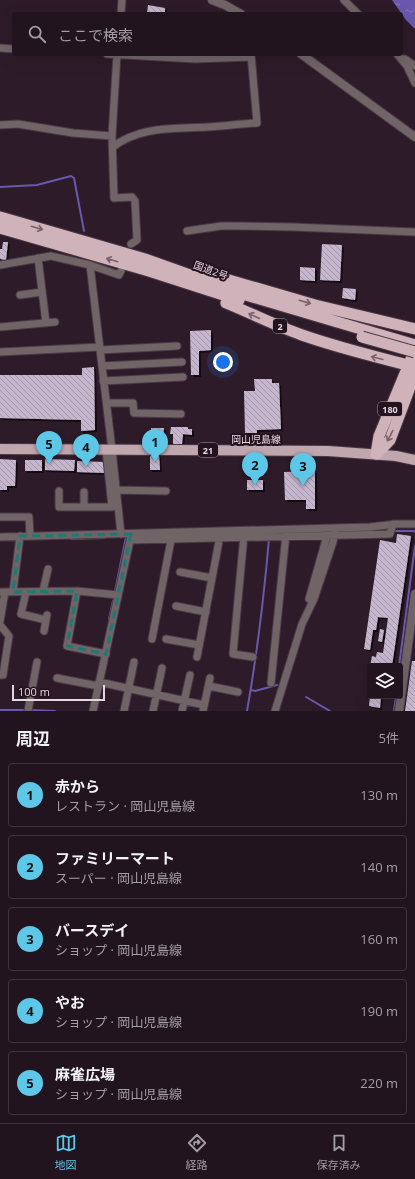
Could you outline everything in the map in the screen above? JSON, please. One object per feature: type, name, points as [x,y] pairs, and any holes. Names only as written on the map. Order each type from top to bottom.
[{"type":"highway","name":"国道2号","points":[[0,217],[145,259],[415,352]]},
{"type":"highway","name":"国道2号","points":[[0,228],[149,271],[245,302],[363,334],[415,345]]},
{"type":"highway","name":"2","points":[[145,259],[349,314],[415,329]]},
{"type":"highway","name":"2","points":[[149,271],[301,335],[413,369]]},
{"type":"highway","points":[[349,314],[359,314],[409,323],[415,321]]},
{"type":"highway","name":"180","points":[[376,454],[380,436],[413,369],[415,352]]},
{"type":"main road","name":"岡山児島線","points":[[0,449],[328,451],[396,456],[415,460]]},
{"type":"street","points":[[121,12],[122,0]]},
{"type":"street","points":[[212,0],[237,12]]},
{"type":"street","points":[[344,0],[356,12]]},
{"type":"street","points":[[0,48],[12,49]]},
{"type":"street","points":[[117,56],[112,136],[114,198],[132,197],[135,201],[137,240],[131,244]]},
{"type":"street","points":[[112,147],[122,140],[147,132],[168,129],[257,123],[251,56],[195,59],[148,56]]},
{"type":"street","points":[[304,56],[415,137]]},
{"type":"street","points":[[400,56],[407,66],[415,83]]},
{"type":"street","points":[[401,56],[415,66]]},
{"type":"street","points":[[0,125],[18,124],[73,133],[112,136]]},
{"type":"street","points":[[187,231],[221,226],[235,226],[415,232]]},
{"type":"street","points":[[0,265],[51,256],[90,265],[119,275],[121,271]]},
{"type":"street","points":[[38,258],[46,323]]},
{"type":"street","points":[[90,265],[98,348],[107,403],[109,450],[114,499],[121,534]]},
{"type":"street","points":[[20,295],[42,292]]},
{"type":"street","points":[[0,327],[55,322]]},
{"type":"street","points":[[0,352],[177,346]]},
{"type":"street","points":[[102,366],[182,362]]},
{"type":"street","points":[[104,381],[183,377]]},
{"type":"street","points":[[107,403],[133,403],[134,413],[181,414]]},
{"type":"street","points":[[59,491],[60,507],[112,507],[116,490],[109,450]]},
{"type":"street","points":[[116,490],[166,491]]},
{"type":"street","points":[[84,492],[84,507]]},
{"type":"street","points":[[0,517],[29,517],[30,536]]},
{"type":"street","points":[[0,537],[20,538],[30,536],[121,534],[130,537],[335,532],[370,527],[392,529],[415,524]]},
{"type":"street","points":[[244,534],[269,537],[286,533],[327,536],[335,532]]},
{"type":"street","points":[[275,711],[302,624],[314,599],[335,532]]},
{"type":"street","points":[[271,683],[286,533]]},
{"type":"street","points":[[244,534],[233,654],[253,657]]},
{"type":"street","points":[[197,657],[220,535]]},
{"type":"street","points":[[152,639],[172,536]]},
{"type":"street","points":[[309,599],[327,536]]},
{"type":"street","points":[[94,711],[103,653],[118,595],[130,537]]},
{"type":"street","points":[[0,621],[20,538]]},
{"type":"street","points":[[43,591],[48,569]]},
{"type":"street","points":[[180,572],[212,578]]},
{"type":"street","points":[[6,592],[77,591],[118,595]]},
{"type":"street","points":[[77,591],[67,646],[103,653]]},
{"type":"street","points":[[26,592],[21,614],[46,617],[44,631]]},
{"type":"street","points":[[400,711],[415,594]]},
{"type":"street","points":[[176,606],[206,612]]},
{"type":"street","points":[[0,625],[10,636],[3,675],[0,675]]},
{"type":"street","points":[[166,639],[199,645]]},
{"type":"street","points":[[28,710],[37,662]]},
{"type":"street","points":[[124,711],[134,662]]},
{"type":"street","points":[[153,711],[162,668]]},
{"type":"street","points":[[182,711],[190,675]]},
{"type":"street","points":[[57,678],[157,694],[185,700],[204,708],[210,682],[238,692]]},
{"type":"highlighted area","points":[[131,534],[106,654],[67,646],[77,591],[13,592],[20,536]]},
{"type":"water","points":[[392,0],[415,0],[415,29],[406,20],[403,16],[403,12],[400,12]]},
{"type":"building","points":[[148,5],[165,8],[165,12],[147,12]]},
{"type":"building","points":[[3,242],[8,242],[6,260],[0,259],[0,249],[2,249]]},
{"type":"building","points":[[322,244],[342,245],[340,281],[320,280]]},
{"type":"building","points":[[300,267],[315,268],[315,281],[300,280]]},
{"type":"building","points":[[343,288],[356,289],[355,300],[342,298]]},
{"type":"building","points":[[211,330],[211,350],[199,351],[199,375],[191,375],[190,331]]},
{"type":"building","points":[[94,367],[95,430],[81,431],[81,420],[0,418],[0,375],[82,375],[82,368]]},
{"type":"building","points":[[254,379],[272,379],[272,383],[279,383],[281,429],[257,430],[257,433],[245,433],[244,391],[255,391]]},
{"type":"building","points":[[171,427],[188,427],[188,429],[192,429],[192,435],[183,434],[182,444],[173,444],[173,434],[170,434]]},
{"type":"building","points":[[151,428],[164,428],[163,439],[159,438],[159,433],[151,432]]},
{"type":"building","points":[[150,455],[159,455],[160,470],[150,470]]},
{"type":"building","points":[[0,459],[16,460],[15,486],[7,486],[7,490],[0,490]]},
{"type":"building","points":[[45,459],[75,460],[74,471],[45,470]]},
{"type":"building","points":[[25,460],[42,460],[42,471],[25,471]]},
{"type":"building","points":[[77,461],[106,462],[105,473],[77,472]]},
{"type":"building","points":[[315,471],[315,509],[306,509],[306,500],[285,500],[284,472]]},
{"type":"building","points":[[247,480],[263,480],[263,490],[247,490]]},
{"type":"building","points":[[397,534],[411,536],[392,663],[371,663],[372,656],[376,657],[377,652],[383,653],[388,618],[378,617],[376,630],[373,630],[370,650],[364,649],[380,540],[396,543]]},
{"type":"building","points":[[380,629],[384,630],[382,642],[378,641]]},
{"type":"building","points":[[412,661],[415,661],[415,711],[405,711]]},
{"type":"building","points":[[370,699],[381,699],[380,708],[369,706]]},
{"type":"waterway","points":[[0,187],[37,185],[71,176],[74,178],[84,231]]},
{"type":"waterway","points":[[393,531],[415,532]]},
{"type":"waterway","points":[[115,591],[126,537]]},
{"type":"waterway","points":[[71,539],[104,538]]},
{"type":"waterway","points":[[247,711],[260,625],[269,539]]},
{"type":"waterway","points":[[399,663],[415,546]]},
{"type":"waterway","points":[[109,619],[113,601]]},
{"type":"waterway","points":[[251,690],[255,691],[277,685]]},
{"type":"waterway","points":[[306,697],[330,711]]},
{"type":"waterway","points":[[394,711],[396,699]]},
{"type":"waterway","points":[[0,710],[26,710]]},
{"type":"waterway","points":[[30,710],[55,711]]},
{"type":"place","name":"赤から","points":[[155,462]]},
{"type":"place","name":"麻雀広場","points":[[49,464]]},
{"type":"place","name":"やお","points":[[86,467]]},
{"type":"place","name":"ファミリーマート","points":[[255,485]]},
{"type":"place","name":"バースデイ","points":[[303,486]]}]
